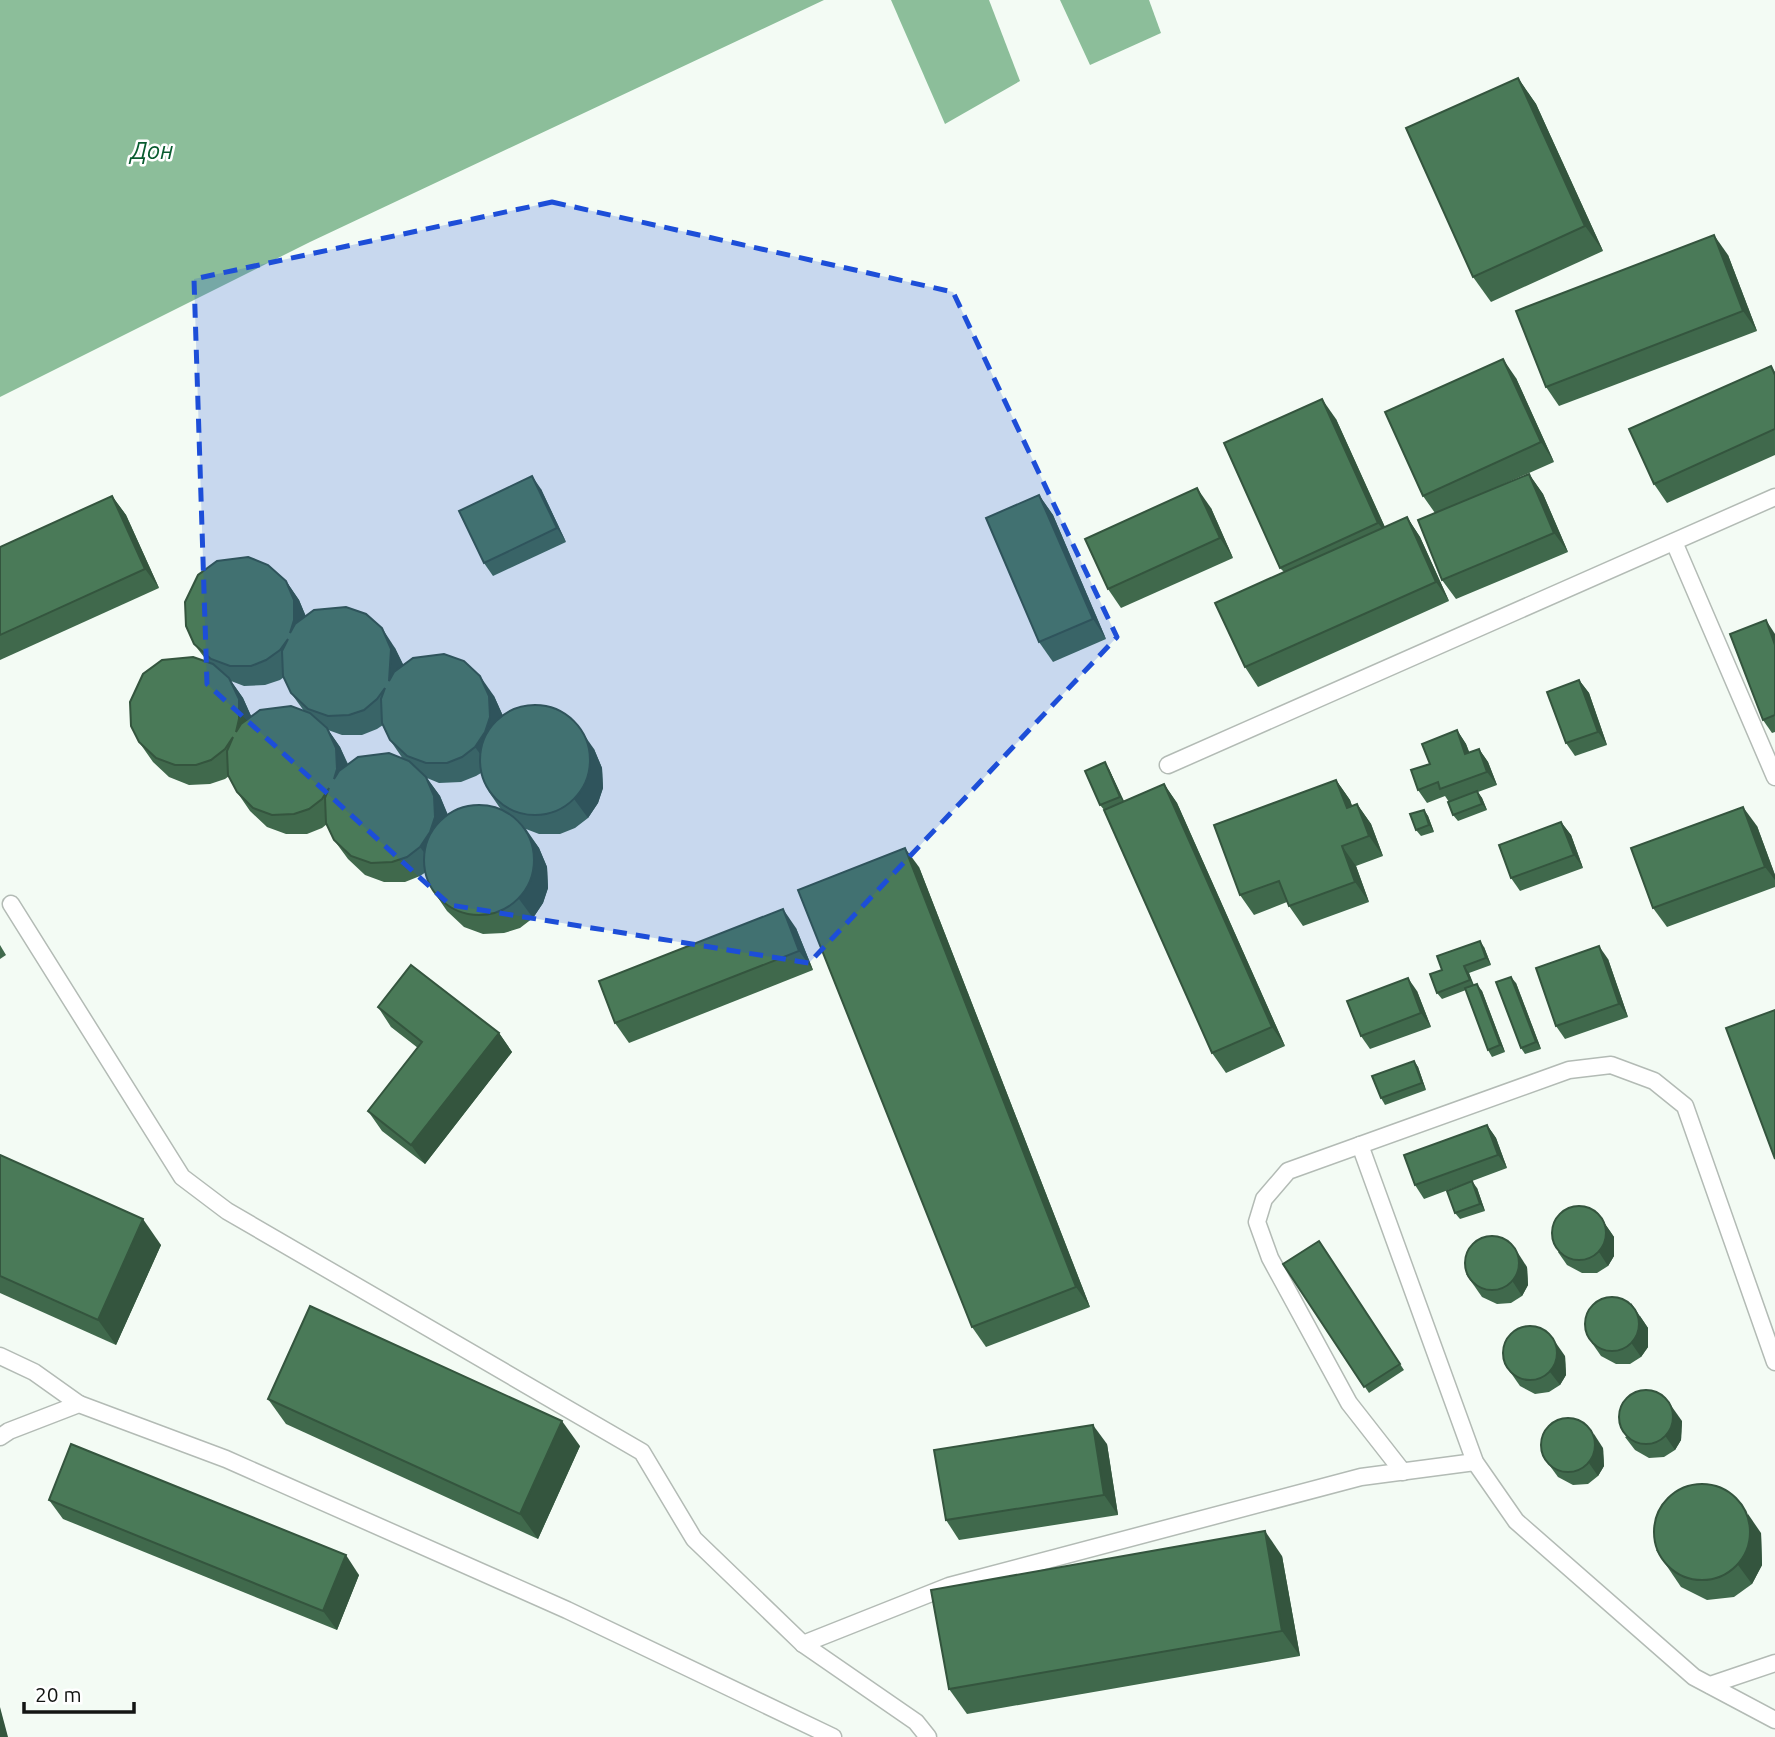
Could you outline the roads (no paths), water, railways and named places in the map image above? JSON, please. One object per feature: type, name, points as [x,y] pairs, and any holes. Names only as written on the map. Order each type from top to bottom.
[{"type":"lane","points":[[1168,765],[1775,498]]},
{"type":"lane","points":[[1674,542],[1775,777]]},
{"type":"lane","points":[[11,904],[182,1177],[227,1211],[642,1452],[694,1539],[803,1644],[916,1722],[928,1737]]},
{"type":"lane","points":[[1403,1472],[1349,1403],[1270,1258],[1257,1222],[1264,1199],[1288,1171],[1569,1070],[1611,1065],[1654,1081],[1685,1106],[1775,1362]]},
{"type":"lane","points":[[1360,1145],[1475,1462],[1516,1521],[1695,1677],[1775,1720]]},
{"type":"lane","points":[[0,1356],[34,1372],[79,1404],[226,1459],[568,1610],[833,1737]]},
{"type":"lane","points":[[0,1437],[79,1404]]},
{"type":"lane","points":[[803,1644],[949,1586],[1361,1477],[1475,1462]]},
{"type":"lane","points":[[1710,1685],[1775,1663]]},
{"type":"water","name":"Дон","points":[[0,0],[824,0],[310,242],[0,397]]},
{"type":"water","points":[[891,0],[989,0],[1020,81],[945,124]]},
{"type":"water","points":[[1060,0],[1149,0],[1161,33],[1090,65]]}]
